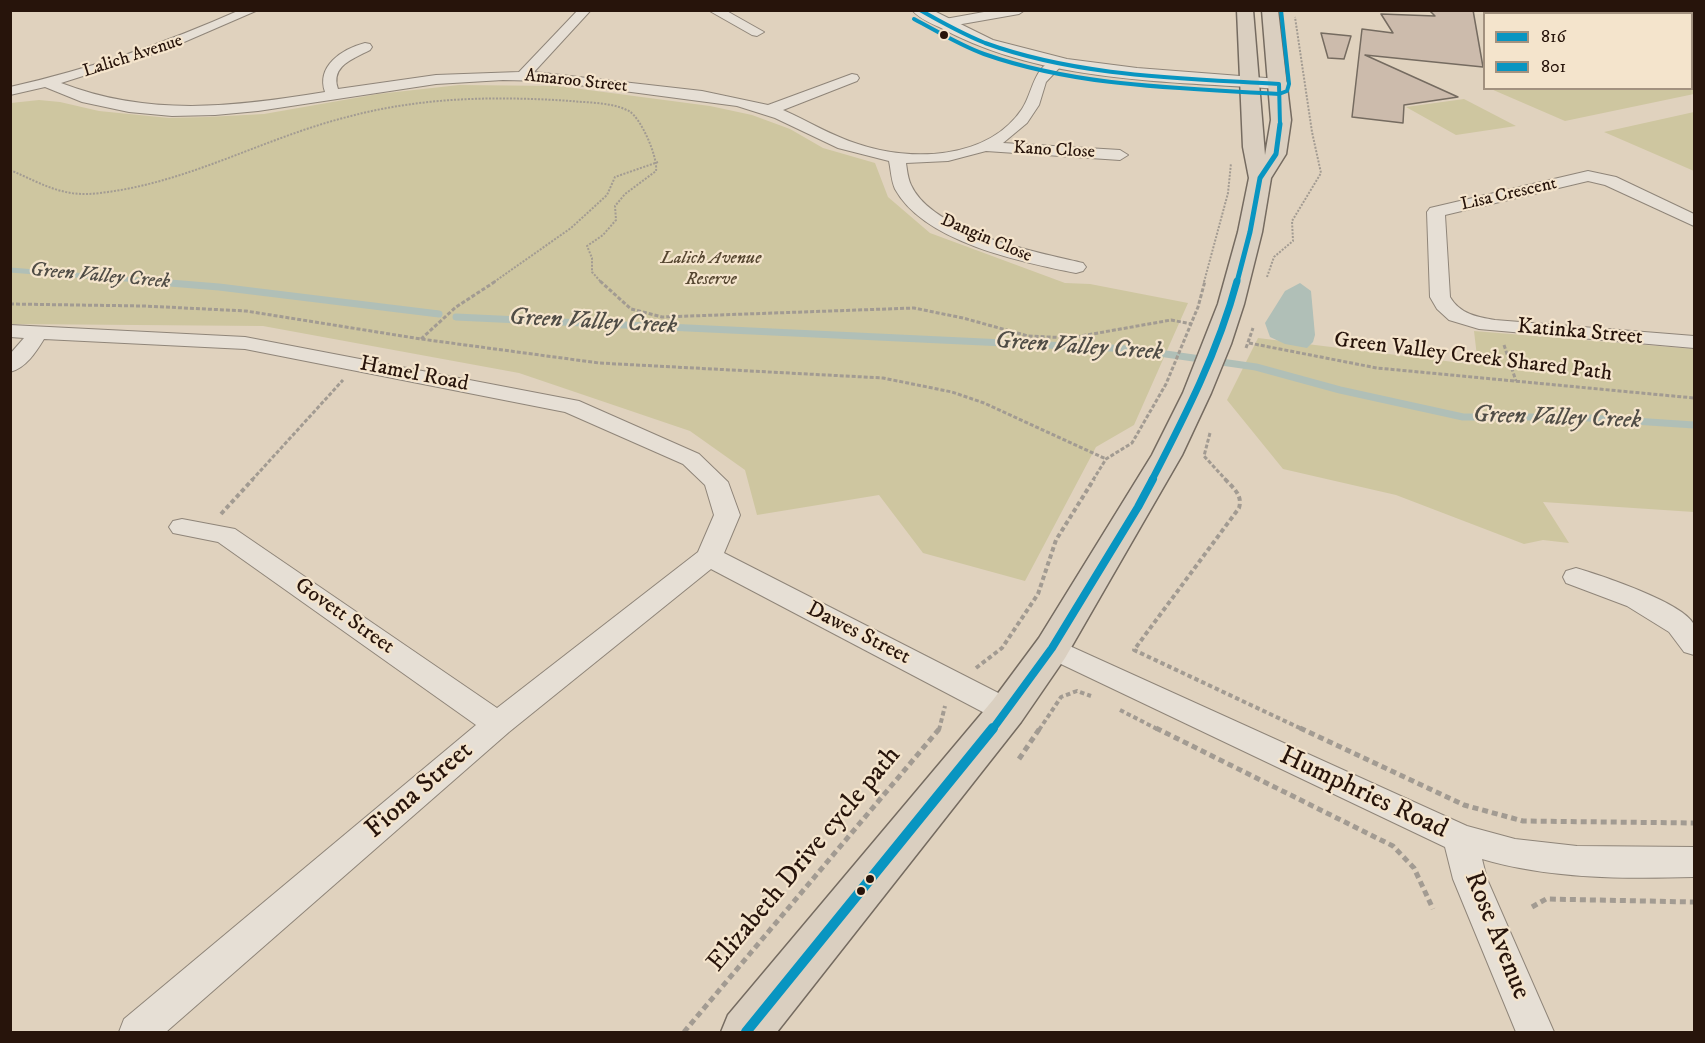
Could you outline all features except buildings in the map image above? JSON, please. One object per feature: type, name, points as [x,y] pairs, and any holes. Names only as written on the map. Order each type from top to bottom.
[{"type":"main road","points":[[1245,10],[1253,147],[1260,178]]},
{"type":"main road","points":[[746,1032],[1007,711],[1052,648],[1138,507],[1197,393],[1217,344],[1242,263],[1260,178],[1276,154],[1281,120],[1270,10]]},
{"type":"street","name":"Lalich Avenue","points":[[10,91],[47,83],[166,47],[252,10]]},
{"type":"street","points":[[523,76],[585,10]]},
{"type":"street","points":[[714,10],[757,33]]},
{"type":"street","points":[[919,10],[996,47],[1058,63],[1119,71],[1279,84]]},
{"type":"street","points":[[945,23],[1018,10]]},
{"type":"street","points":[[333,95],[327,77],[330,69],[365,47]]},
{"type":"street","name":"Amaroo Street","points":[[47,83],[89,100],[151,109],[229,109],[282,104],[417,81],[523,76],[691,95],[770,110],[842,144],[870,153],[897,158],[934,158],[988,147],[1012,130],[1030,108],[1039,83],[1058,63]]},
{"type":"street","points":[[770,110],[852,78]]},
{"type":"street","name":"Kano Close","points":[[988,147],[1120,155]]},
{"type":"street","name":"Dangin Close","points":[[897,158],[904,189],[922,210],[947,227],[1039,261],[1076,267]]},
{"type":"street","name":"Lisa Crescent","points":[[1466,320],[1452,313],[1440,297],[1436,212],[1588,176],[1610,181],[1695,221]]},
{"type":"street","name":"Katinka Street","points":[[1466,320],[1495,326],[1695,342]]},
{"type":"street","name":"Hamel Road","points":[[10,331],[244,343],[571,406],[691,459],[716,482],[728,514],[709,557]]},
{"type":"street","points":[[10,366],[26,351],[38,332]]},
{"type":"street","name":"Govett Street","points":[[194,529],[226,535],[498,724]]},
{"type":"street","name":"Dawes Street","points":[[709,557],[1007,711]]},
{"type":"street","name":"Fiona Street","points":[[138,1032],[498,724],[709,557]]},
{"type":"street","points":[[1576,577],[1637,599],[1679,626],[1695,645]]},
{"type":"street","name":"Humphries Road","points":[[1052,648],[1460,838],[1515,854],[1577,861],[1695,862]]},
{"type":"street","name":"Rose Avenue","points":[[1460,838],[1470,879],[1535,1032]]},
{"type":"path","points":[[1264,283],[1274,257],[1293,241],[1292,220],[1321,173],[1312,132],[1294,10]]},
{"type":"path","points":[[10,170],[65,193],[95,194],[135,188],[176,178],[323,123],[362,114],[450,100],[524,97],[623,108],[635,115],[639,122],[658,162],[656,171],[646,181],[625,194],[615,206],[616,220],[587,246],[592,258],[592,272],[605,287],[632,309],[645,314],[662,317],[754,315],[914,308],[963,318],[1028,336],[1070,338],[1171,320],[1192,324]]},
{"type":"path","points":[[974,670],[1002,648],[1038,594],[1056,540],[1106,459],[1132,443],[1166,384],[1192,324],[1228,193],[1231,159]]},
{"type":"path","points":[[421,339],[456,307],[571,228],[607,195],[615,177],[658,162]]},
{"type":"path","points":[[10,304],[144,306],[246,311],[421,339],[599,363],[883,378],[951,392],[984,403],[1106,459]]},
{"type":"path","name":"Green Valley Creek Shared Path","points":[[1254,322],[1249,342],[1377,368],[1695,398]]},
{"type":"path","points":[[1495,326],[1500,332],[1516,381]]},
{"type":"path","points":[[194,529],[358,364]]},
{"type":"path","points":[[1211,429],[1204,456],[1239,495],[1241,501],[1239,508],[1134,650],[1464,805],[1492,814],[1523,821],[1695,823]]},
{"type":"path","points":[[1019,759],[1061,697],[1077,691],[1100,700]]},
{"type":"path","points":[[1110,705],[1393,846],[1414,868],[1433,909]]},
{"type":"path","name":"Elizabeth Drive cycle path","points":[[684,1032],[940,728],[945,707]]},
{"type":"path","points":[[1532,907],[1546,899],[1695,902]]},
{"type":"green space","points":[[1694,81],[1694,94],[1565,121],[1493,90],[1693,90]]},
{"type":"green space","name":"Lalich Avenue Reserve","points":[[459,85],[558,86],[710,106],[752,115],[790,129],[823,148],[875,163],[888,197],[930,233],[1065,283],[1090,284],[1188,303],[1134,425],[1096,447],[1025,581],[923,553],[879,495],[757,515],[745,470],[690,431],[519,373],[263,326],[11,324],[11,103],[39,100],[60,102],[99,111],[169,118],[208,117],[264,114],[378,94]]},
{"type":"green space","points":[[1464,99],[1516,126],[1456,135],[1406,107]]},
{"type":"green space","points":[[1694,112],[1694,171],[1604,132]]},
{"type":"green space","points":[[1474,331],[1694,349],[1694,512],[1543,502],[1569,543],[1543,540],[1524,544],[1396,495],[1283,469],[1227,400],[1258,338],[1478,365]]},
{"type":"shaded area","points":[[1300,283],[1311,291],[1315,335],[1313,342],[1307,348],[1285,344],[1270,337],[1265,323],[1285,291]]},
{"type":"waterway","name":"Green Valley Creek","points":[[10,270],[164,282]]},
{"type":"waterway","name":"Green Valley Creek","points":[[145,281],[219,287],[439,314]]},
{"type":"waterway","name":"Green Valley Creek","points":[[456,317],[1131,349],[1256,367],[1340,390],[1463,417],[1574,417],[1694,425]]},
{"type":"transit line","name":"816","points":[[746,1032],[1007,711],[1052,648],[1138,507],[1197,393],[1231,304],[1250,232],[1260,178],[1276,154],[1281,120],[1279,84],[1131,74],[1057,63],[986,43],[920,10]]},
{"type":"transit line","name":"801","points":[[914,19],[984,54],[1056,73],[1130,84],[1279,94],[1287,91],[1289,84],[1281,10]]}]
